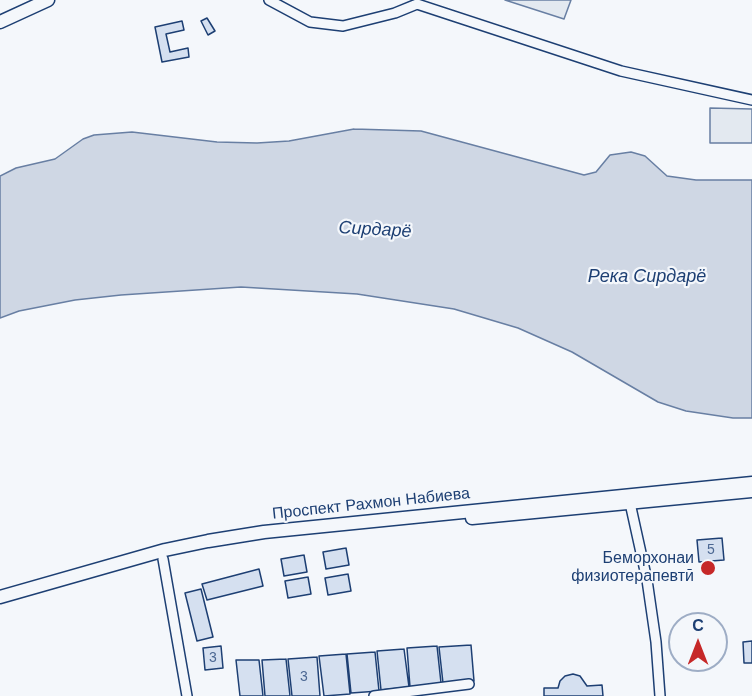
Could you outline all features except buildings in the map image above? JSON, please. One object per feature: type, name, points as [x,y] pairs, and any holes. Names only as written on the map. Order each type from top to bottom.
[{"type":"main road","points":[[0,22],[27,4],[48,0]]},
{"type":"main road","name":"Проспект Рахмон Набиева","points":[[0,597],[165,550],[264,532],[752,483]]},
{"type":"main road","name":"Проспект Рахмон Набиева","points":[[0,605],[163,559],[208,548],[267,538],[752,491]]},
{"type":"street","points":[[269,0],[310,22],[343,26],[395,13],[417,4],[621,71],[752,100]]},
{"type":"street","points":[[630,503],[656,642],[660,696]]},
{"type":"street","points":[[163,559],[187,696]]},
{"type":"street","points":[[374,696],[469,684]]},
{"type":"shaded area","points":[[505,0],[571,0],[564,19]]},
{"type":"shaded area","points":[[710,108],[752,109],[752,143],[710,143]]},
{"type":"water","name":"Река Сирдарё","points":[[354,129],[421,131],[584,175],[596,172],[610,155],[631,152],[645,156],[667,176],[696,180],[752,180],[752,418],[733,418],[686,411],[658,402],[572,352],[518,328],[454,309],[357,294],[241,287],[121,295],[75,300],[19,311],[0,318],[0,176],[16,168],[55,159],[83,139],[94,135],[132,132],[217,142],[257,143],[289,141]]},
{"type":"place","name":"Беморхонаи физиотерапевтӣ","points":[[708,568]]},
{"type":"water label","name":"Сирдарё","points":[[375,230]]}]
